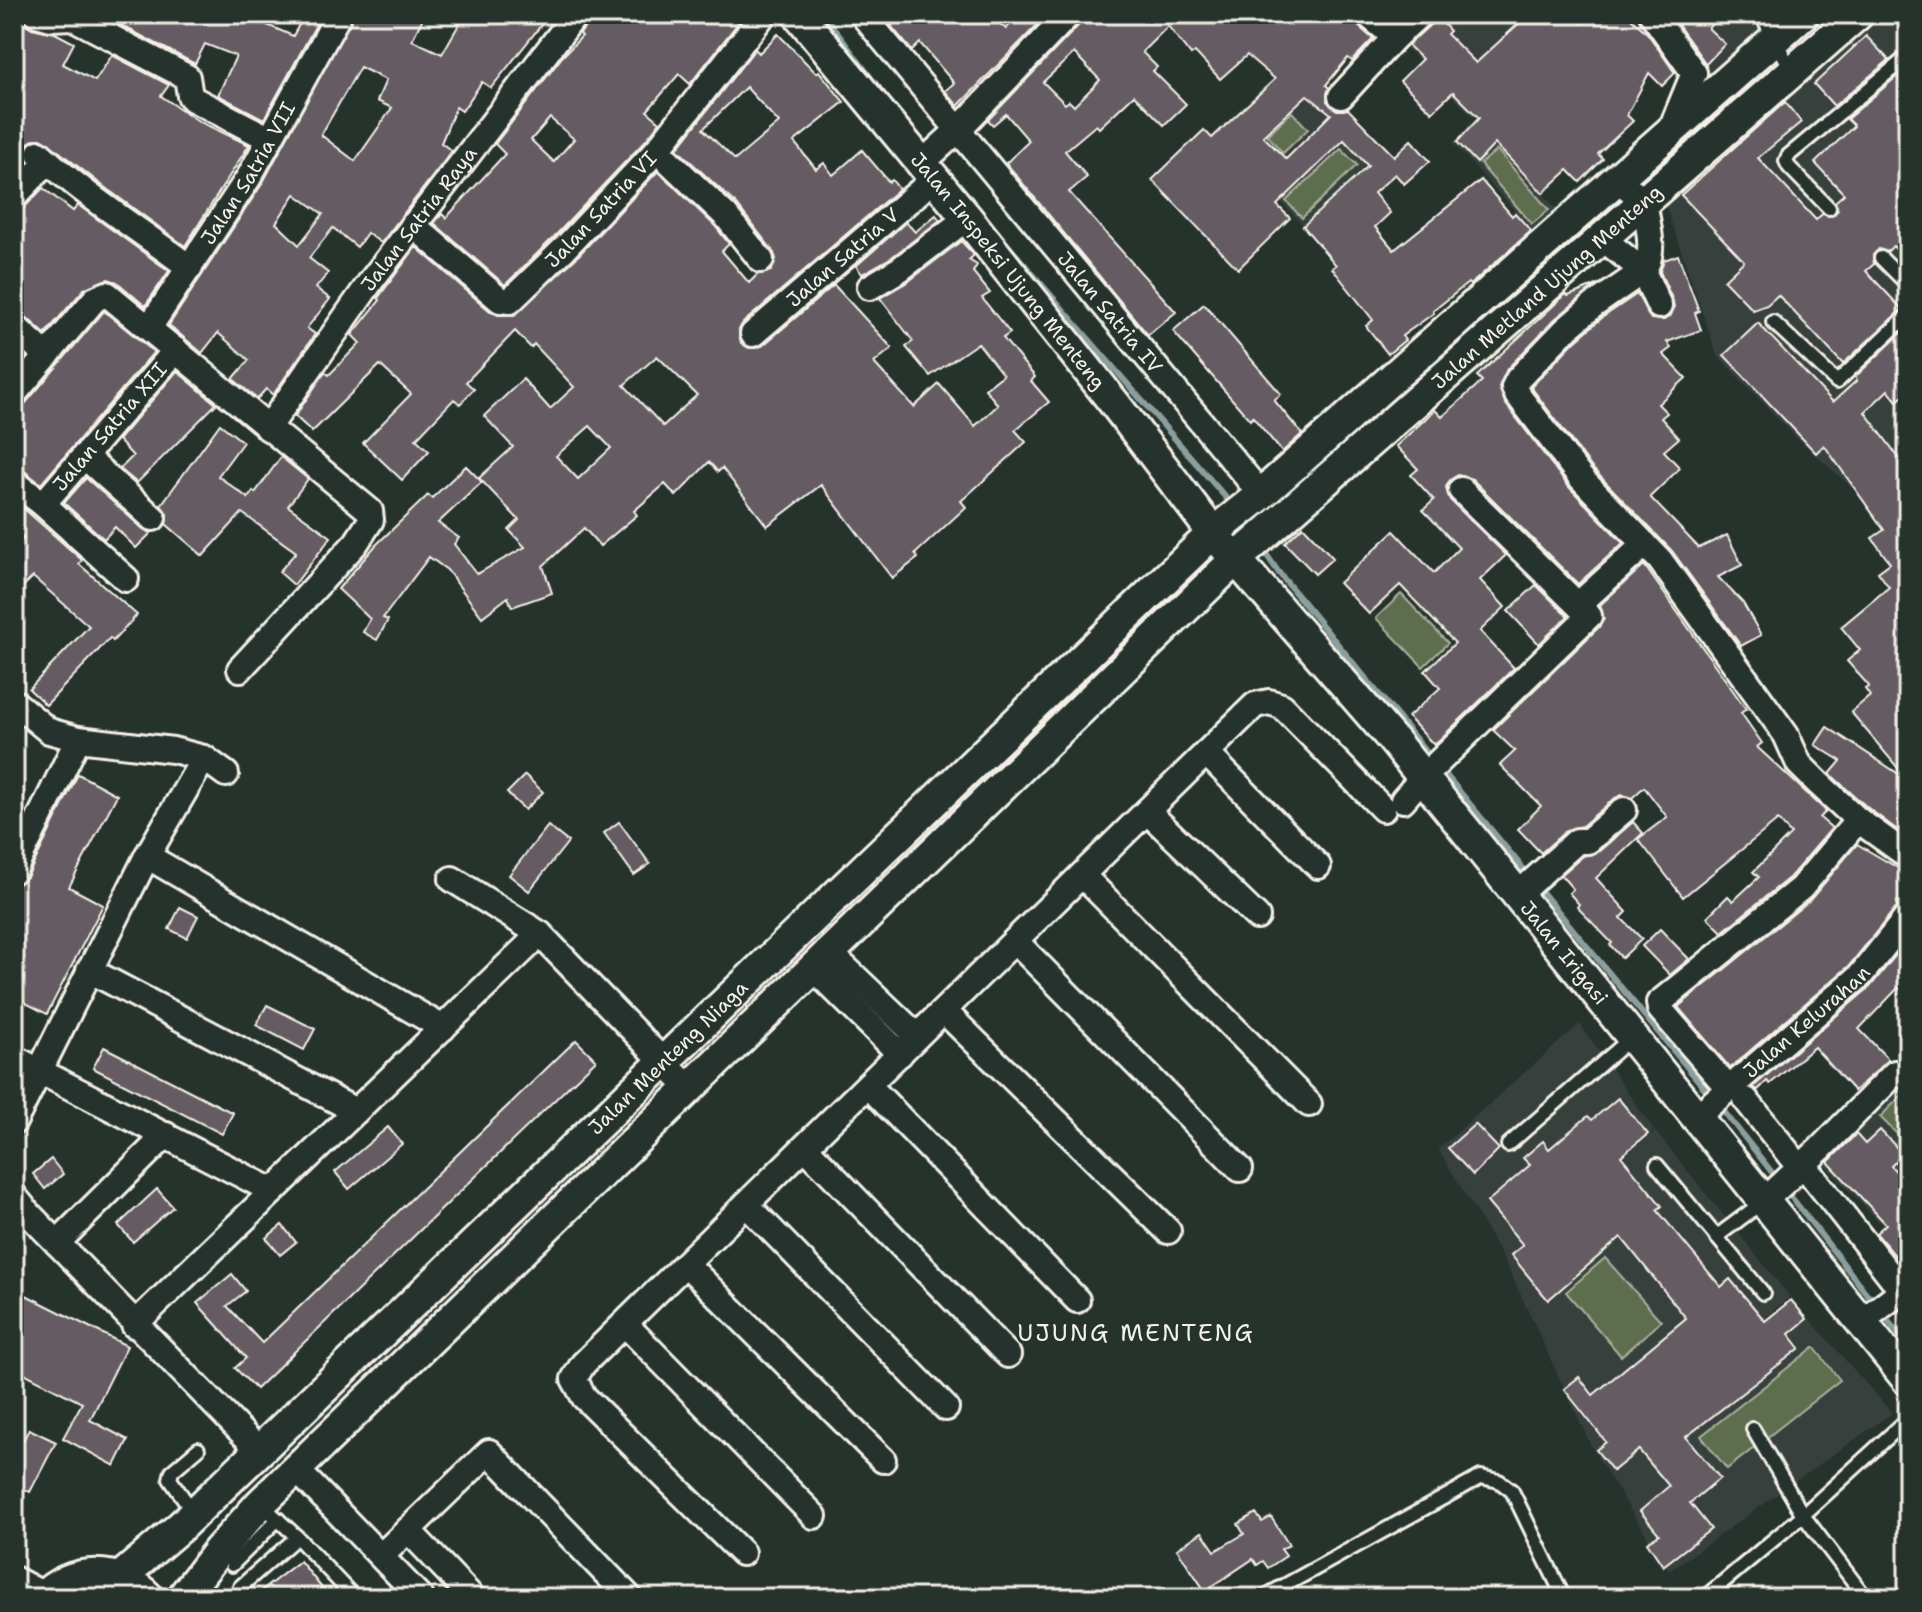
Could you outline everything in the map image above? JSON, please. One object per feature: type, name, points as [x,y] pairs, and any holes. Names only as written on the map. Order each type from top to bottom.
[{"type":"street","points":[[37,14],[78,19],[183,74],[188,80],[193,99],[270,139]]},
{"type":"street","name":"Jalan Satria VII","points":[[149,328],[270,139],[339,14]]},
{"type":"street","name":"Jalan Satria VI","points":[[413,225],[500,300],[508,302],[564,249],[657,150],[764,14]]},
{"type":"street","name":"Jalan Inspeksi Ujung Menteng","points":[[798,14],[929,166],[1215,532]]},
{"type":"street","name":"Jalan Satria IV","points":[[862,14],[954,133],[1259,496]]},
{"type":"street","name":"Jalan Satria V","points":[[753,334],[929,166],[954,133],[1069,14]]},
{"type":"street","points":[[1367,14],[1395,37]]},
{"type":"street","points":[[1341,96],[1420,14]]},
{"type":"street","points":[[1652,14],[1694,73],[1670,131]]},
{"type":"street","name":"Jalan Metland Ujung Menteng","points":[[1215,532],[1670,131],[1767,27],[1803,14]]},
{"type":"street","name":"Jalan Metland Ujung Menteng","points":[[1237,559],[1858,14]]},
{"type":"street","name":"Jalan Satria Raya","points":[[268,428],[371,281],[570,16]]},
{"type":"street","points":[[657,150],[726,216],[761,260]]},
{"type":"street","points":[[17,188],[43,157],[92,199],[190,268]]},
{"type":"street","points":[[1617,179],[1644,201],[1650,247],[1647,266],[1565,330],[1514,387],[1527,410],[1559,452],[1668,571],[1786,735],[1799,764],[1858,820],[1908,856]]},
{"type":"street","points":[[870,287],[900,269],[967,218]]},
{"type":"street","points":[[1602,238],[1643,271],[1659,306]]},
{"type":"street","name":"Jalan Satria XII","points":[[47,356],[95,299],[107,294],[372,515],[356,543],[240,669]]},
{"type":"street","points":[[14,326],[47,356],[14,394]]},
{"type":"street","name":"Jalan Satria XII","points":[[43,504],[176,350]]},
{"type":"street","points":[[84,456],[153,518]]},
{"type":"street","points":[[14,482],[126,579]]},
{"type":"street","points":[[742,1553],[584,1397],[574,1379],[583,1364],[1255,705],[1269,702],[1282,706],[1418,781],[1589,618],[1587,611],[1461,490]]},
{"type":"street","name":"Jalan Irigasi","points":[[1215,532],[1353,693],[1418,781],[1524,889],[1632,1037],[1700,1113],[1867,1317],[1908,1380]]},
{"type":"street","name":"Jalan Menteng Niaga","points":[[120,1578],[194,1513],[1215,532]]},
{"type":"street","points":[[1579,604],[1645,544]]},
{"type":"street","name":"Jalan Menteng Niaga","points":[[182,1598],[269,1512],[297,1470],[1237,559]]},
{"type":"street","points":[[14,702],[49,731],[78,739],[173,750],[204,758],[226,774]]},
{"type":"street","points":[[15,867],[78,739]]},
{"type":"street","points":[[1206,753],[1318,866]]},
{"type":"street","points":[[14,1122],[147,856],[204,758]]},
{"type":"street","points":[[1524,889],[1577,841],[1588,841],[1624,810]]},
{"type":"street","points":[[1147,811],[1257,917]]},
{"type":"street","points":[[1858,820],[1801,888],[1659,1003],[1660,1009],[1904,1292],[1867,1317]]},
{"type":"street","points":[[147,856],[443,1028]]},
{"type":"street","points":[[1082,875],[1309,1104]]},
{"type":"street","points":[[452,879],[540,934],[690,1089]]},
{"type":"street","name":"Jalan Kelurahan","points":[[1700,1113],[1733,1093],[1860,976],[1908,916]]},
{"type":"street","points":[[134,1325],[540,934]]},
{"type":"street","points":[[1015,941],[1240,1169]]},
{"type":"street","points":[[822,961],[909,1045]]},
{"type":"street","points":[[89,970],[356,1111]]},
{"type":"street","points":[[944,1011],[1168,1231]]},
{"type":"street","points":[[14,1058],[273,1191]]},
{"type":"street","points":[[1769,1196],[1895,1073]]},
{"type":"street","points":[[868,1085],[1077,1300]]},
{"type":"street","points":[[57,1243],[166,1135]]},
{"type":"street","points":[[805,1147],[1008,1355]]},
{"type":"street","points":[[14,1196],[134,1325],[259,1450]]},
{"type":"street","points":[[746,1204],[946,1408]]},
{"type":"street","points":[[686,1264],[883,1460]]},
{"type":"street","points":[[625,1324],[814,1516]]},
{"type":"street","points":[[381,1556],[489,1452],[630,1598]]},
{"type":"street","points":[[297,1470],[421,1598]]},
{"type":"street","points":[[408,1530],[473,1598]]},
{"type":"street","points":[[14,1579],[43,1596],[60,1583],[79,1575],[100,1574],[120,1578],[149,1598]]},
{"type":"lane","points":[[1767,27],[1792,71]]},
{"type":"lane","points":[[1829,208],[1789,167],[1786,161],[1788,156],[1908,56]]},
{"type":"lane","points":[[1881,258],[1908,285]]},
{"type":"lane","points":[[1773,322],[1837,382],[1908,315]]},
{"type":"lane","points":[[1508,1145],[1632,1037]]},
{"type":"lane","points":[[1657,1165],[1763,1293]]},
{"type":"lane","points":[[1716,1237],[1769,1196]]},
{"type":"lane","points":[[1704,1598],[1803,1515],[1908,1419]]},
{"type":"lane","points":[[1753,1429],[1803,1515],[1866,1598]]},
{"type":"lane","points":[[194,1513],[170,1479],[172,1471],[198,1449]]},
{"type":"lane","points":[[1262,1598],[1481,1477],[1499,1481],[1512,1491],[1564,1598]]},
{"type":"lane","points":[[269,1512],[351,1594],[350,1598]]},
{"type":"lane","points":[[225,1558],[237,1592],[297,1537]]},
{"type":"shaded area","points":[[1420,14],[1579,14],[1583,18],[1473,117],[1397,38]]},
{"type":"shaded area","points":[[1653,14],[1908,14],[1908,446],[1852,488],[1794,435],[1717,355],[1643,140],[1708,80]]},
{"type":"shaded area","points":[[1278,73],[1329,114],[1258,182],[1214,134]]},
{"type":"shaded area","points":[[1343,102],[1385,147],[1303,225],[1261,182]]},
{"type":"shaded area","points":[[1499,103],[1566,173],[1544,195],[1557,210],[1533,231],[1453,143],[1471,123]]},
{"type":"shaded area","points":[[1580,1024],[1654,1130],[1587,1186],[1655,1131],[1790,1297],[1594,1452],[1503,1257],[1438,1149]]},
{"type":"shaded area","points":[[1908,1043],[1908,1246],[1905,1249],[1808,1147]]},
{"type":"shaded area","points":[[1791,1298],[1892,1413],[1669,1571],[1596,1455]]},
{"type":"green space","points":[[1292,112],[1308,129],[1283,153],[1267,135]]},
{"type":"green space","points":[[1341,149],[1357,165],[1302,218],[1286,201]]},
{"type":"green space","points":[[1497,150],[1549,210],[1532,224],[1480,164]]},
{"type":"green space","points":[[1401,594],[1448,643],[1423,667],[1376,618]]},
{"type":"green space","points":[[1908,1089],[1908,1145],[1880,1117]]},
{"type":"green space","points":[[1605,1258],[1661,1321],[1621,1356],[1566,1292]]},
{"type":"green space","points":[[1814,1347],[1840,1380],[1727,1469],[1701,1436]]},
{"type":"building","points":[[14,14],[22,15],[32,28],[55,33],[74,43],[63,64],[95,81],[112,55],[169,85],[161,96],[200,122],[249,145],[185,246],[43,139],[27,144],[24,151],[27,161],[14,175]]},
{"type":"building","points":[[111,14],[263,14],[260,22],[293,36],[302,19],[305,21],[309,14],[322,14],[264,119],[218,95],[236,56],[205,44],[195,64],[109,19]]},
{"type":"building","points":[[354,14],[425,14],[412,40],[442,54],[465,14],[550,14],[491,88],[482,82],[462,111],[456,107],[441,143],[452,151],[381,243],[367,233],[357,247],[333,228],[309,258],[328,273],[316,288],[330,299],[307,328],[315,334],[273,395],[266,389],[257,399],[233,379],[249,360],[218,333],[202,353],[169,325],[262,184]],"holes":[[[360,67],[386,80],[377,101],[392,108],[355,161],[321,135]],[[295,194],[323,214],[299,245],[276,223]]]},
{"type":"building","points":[[594,14],[745,14],[690,84],[679,74],[647,111],[660,122],[646,140],[505,285],[434,223],[442,214],[446,218],[505,154],[495,144],[562,57],[582,36],[580,34]],"holes":[[[550,118],[574,139],[554,162],[531,140]]]},
{"type":"building","points":[[904,14],[933,14],[942,22],[949,14],[989,14],[1006,29],[1019,14],[1048,14],[958,106],[945,91],[954,83],[920,43],[912,51],[891,26]]},
{"type":"building","points":[[1084,14],[1352,14],[1357,25],[1373,39],[1352,61],[1348,58],[1326,85],[1329,88],[1327,101],[1337,110],[1348,109],[1394,156],[1411,140],[1430,161],[1404,184],[1395,174],[1374,193],[1390,213],[1375,227],[1394,250],[1481,180],[1512,216],[1515,213],[1531,231],[1470,285],[1468,283],[1402,336],[1405,340],[1388,354],[1366,326],[1373,320],[1332,268],[1336,265],[1303,226],[1368,166],[1344,140],[1277,205],[1290,218],[1238,269],[1152,180],[1204,130],[1212,138],[1275,79],[1247,55],[1220,79],[1195,52],[1191,55],[1168,26],[1142,52],[1157,67],[1153,71],[1186,104],[1164,125],[1134,95],[1099,128],[1096,125],[1065,151],[1087,177],[1069,192],[1176,312],[1148,335],[1006,163],[1029,141],[1006,114],[993,125],[988,120],[1080,24]],"holes":[[[1074,53],[1100,80],[1074,106],[1069,101],[1065,104],[1043,82]],[[1307,95],[1331,114],[1286,159],[1263,136]]]},
{"type":"building","points":[[1435,14],[1450,14],[1442,22],[1450,31],[1447,34],[1476,63],[1529,14],[1574,14],[1582,23],[1593,14],[1627,14],[1648,34],[1675,73],[1662,86],[1649,73],[1627,115],[1633,121],[1598,154],[1603,159],[1580,182],[1568,170],[1543,193],[1495,144],[1477,163],[1457,142],[1479,118],[1453,92],[1432,112],[1400,81],[1422,59],[1408,45],[1430,25]]},
{"type":"building","points":[[1688,14],[1722,14],[1708,28],[1725,44],[1706,64],[1678,25]]},
{"type":"building","points":[[778,34],[816,73],[819,71],[844,102],[794,142],[816,169],[824,163],[833,175],[862,150],[889,182],[892,180],[899,189],[743,323],[739,330],[741,343],[749,348],[762,346],[834,285],[892,348],[874,363],[914,407],[939,384],[975,426],[998,405],[985,389],[1003,375],[978,343],[930,376],[906,347],[913,341],[880,298],[909,281],[961,241],[974,255],[969,260],[977,265],[973,272],[990,293],[982,298],[1010,333],[1003,338],[1035,377],[1031,381],[1049,402],[1015,430],[1026,442],[961,501],[966,507],[915,554],[918,558],[892,578],[821,485],[767,526],[722,468],[718,472],[709,462],[676,496],[665,484],[634,511],[637,515],[600,546],[584,528],[543,566],[552,593],[512,607],[508,597],[482,617],[447,570],[429,557],[383,618],[388,620],[377,640],[363,632],[370,619],[338,589],[376,545],[428,495],[432,498],[466,466],[482,482],[438,523],[459,538],[454,544],[477,574],[525,547],[509,530],[519,520],[479,478],[513,447],[484,416],[523,379],[550,409],[574,387],[534,344],[531,348],[515,331],[466,382],[474,389],[460,404],[454,399],[416,439],[429,451],[402,480],[363,443],[411,394],[380,365],[312,432],[295,416],[325,372],[329,375],[360,343],[352,335],[416,247],[490,311],[498,315],[514,315],[575,259],[658,171],[715,226],[729,244],[722,251],[749,283],[758,274],[771,271],[776,259],[773,251],[737,205],[677,149],[755,49],[759,53]],"holes":[[[746,87],[779,123],[735,160],[703,129]],[[657,356],[697,395],[663,426],[624,385]],[[590,426],[611,448],[578,479],[556,456]]]},
{"type":"building","points":[[1866,36],[1889,60],[1834,106],[1814,84]]},
{"type":"building","points":[[1901,73],[1908,81],[1908,262],[1893,246],[1887,252],[1879,249],[1873,255],[1874,264],[1866,271],[1902,309],[1843,364],[1778,295],[1767,305],[1753,310],[1724,280],[1744,261],[1681,195],[1785,102],[1801,122],[1758,158],[1816,220],[1822,214],[1832,216],[1838,210],[1835,202],[1844,194],[1815,163],[1854,126],[1847,119]]},
{"type":"building","points":[[43,188],[73,211],[78,205],[169,271],[145,306],[117,282],[108,279],[84,289],[45,334],[24,315],[14,311],[14,212],[24,208]]},
{"type":"building","points":[[936,215],[940,220],[892,257],[862,274],[856,266],[906,222],[915,232]]},
{"type":"building","points":[[1678,255],[1699,311],[1695,313],[1701,330],[1667,342],[1671,348],[1663,354],[1686,378],[1658,404],[1667,413],[1661,418],[1679,438],[1664,451],[1680,468],[1650,497],[1699,548],[1727,535],[1742,565],[1718,577],[1743,603],[1761,635],[1741,646],[1672,551],[1592,468],[1531,387],[1575,341],[1637,294],[1651,319],[1664,320],[1671,315],[1673,301],[1660,272],[1664,260]]},
{"type":"building","points":[[1597,285],[1555,319],[1507,369],[1499,387],[1505,403],[1569,487],[1623,543],[1578,584],[1472,479],[1458,475],[1450,480],[1446,487],[1450,500],[1506,555],[1480,580],[1505,607],[1480,631],[1514,668],[1434,745],[1408,717],[1440,688],[1425,671],[1455,643],[1400,585],[1369,614],[1339,583],[1394,531],[1434,573],[1459,548],[1423,510],[1434,500],[1411,475],[1418,469],[1396,446],[1435,410],[1442,417],[1482,381],[1477,376],[1566,294],[1568,296]]},
{"type":"building","points":[[1204,304],[1281,394],[1274,400],[1302,434],[1282,452],[1173,331]]},
{"type":"building","points":[[104,311],[154,352],[41,484],[14,467],[14,409],[25,404]]},
{"type":"building","points":[[1758,323],[1833,402],[1908,327],[1908,392],[1897,401],[1888,390],[1865,412],[1900,459],[1908,453],[1908,780],[1851,712],[1870,696],[1865,689],[1869,686],[1847,661],[1860,650],[1841,627],[1889,587],[1878,572],[1890,563],[1872,538],[1884,530],[1824,445],[1816,453],[1724,355]]},
{"type":"building","points":[[177,371],[216,404],[137,483],[120,469],[133,456],[118,440]]},
{"type":"building","points":[[220,424],[243,442],[218,476],[248,498],[281,457],[308,479],[288,506],[331,537],[294,585],[279,572],[296,552],[242,513],[203,556],[166,524],[167,514],[161,505]]},
{"type":"building","points":[[86,478],[151,533],[136,548],[115,527],[104,539],[64,503]]},
{"type":"building","points":[[22,507],[82,560],[79,564],[137,615],[113,641],[110,638],[46,705],[29,689],[89,626],[33,577],[14,595],[14,549],[24,538],[14,529],[14,516]]},
{"type":"building","points":[[1303,526],[1333,558],[1315,574],[1285,543]]},
{"type":"building","points":[[1644,565],[1746,709],[1741,713],[1762,743],[1757,747],[1826,811],[1820,818],[1832,828],[1790,877],[1722,932],[1707,917],[1728,896],[1733,901],[1759,877],[1753,872],[1791,834],[1778,820],[1683,897],[1638,839],[1667,817],[1644,787],[1632,798],[1622,795],[1615,798],[1582,826],[1567,830],[1541,853],[1518,829],[1541,806],[1500,765],[1515,751],[1493,730],[1599,627],[1604,619],[1600,605]]},
{"type":"building","points":[[1536,585],[1568,616],[1539,644],[1508,611]]},
{"type":"building","points":[[1827,727],[1908,780],[1908,838],[1830,774],[1841,761],[1815,745]]},
{"type":"building","points":[[78,774],[117,795],[69,887],[103,905],[47,1014],[14,997],[14,892],[27,877]]},
{"type":"building","points":[[525,775],[543,792],[525,810],[507,793]]},
{"type":"building","points":[[619,822],[650,864],[634,875],[604,833]]},
{"type":"building","points":[[1633,822],[1643,833],[1596,878],[1627,912],[1621,918],[1642,939],[1622,958],[1610,945],[1612,943],[1577,907],[1579,904],[1569,893],[1573,889],[1561,875],[1583,856],[1598,852]]},
{"type":"building","points":[[548,826],[568,842],[529,891],[509,875]]},
{"type":"building","points":[[1857,844],[1908,874],[1908,883],[1898,905],[1849,966],[1730,1068],[1678,1007],[1810,900]]},
{"type":"building","points":[[180,907],[198,916],[187,938],[169,929]]},
{"type":"building","points":[[1660,929],[1689,959],[1670,975],[1642,946]]},
{"type":"building","points":[[1899,951],[1908,957],[1908,994],[1898,988],[1859,1029],[1889,1060],[1854,1091],[1814,1047],[1770,1084],[1767,1081],[1758,1090],[1753,1087],[1870,987]]},
{"type":"building","points":[[267,1005],[315,1029],[304,1050],[256,1025]]},
{"type":"building","points":[[576,1040],[596,1060],[256,1389],[235,1368],[246,1358],[197,1303],[232,1274],[246,1291],[227,1306],[262,1343]]},
{"type":"building","points":[[104,1047],[233,1113],[222,1134],[93,1068]]},
{"type":"building","points":[[1618,1098],[1648,1134],[1621,1156],[1662,1206],[1657,1210],[1721,1287],[1730,1279],[1765,1321],[1791,1300],[1807,1319],[1789,1334],[1800,1348],[1686,1437],[1720,1478],[1690,1503],[1711,1529],[1663,1566],[1647,1542],[1659,1534],[1640,1511],[1669,1486],[1639,1450],[1613,1471],[1596,1450],[1606,1442],[1564,1389],[1579,1377],[1593,1395],[1686,1318],[1621,1237],[1548,1300],[1511,1255],[1523,1245],[1487,1202],[1530,1165],[1523,1158],[1543,1141],[1549,1149],[1588,1116],[1592,1120]]},
{"type":"building","points":[[1475,1124],[1499,1149],[1473,1175],[1448,1148]]},
{"type":"building","points":[[388,1127],[402,1144],[349,1189],[335,1172]]},
{"type":"building","points":[[1880,1130],[1903,1154],[1891,1166],[1908,1184],[1908,1271],[1876,1233],[1886,1224],[1828,1162],[1856,1134],[1865,1144]]},
{"type":"building","points":[[51,1159],[63,1174],[45,1189],[33,1174]]},
{"type":"building","points":[[157,1189],[173,1207],[133,1242],[118,1225]]},
{"type":"building","points":[[282,1225],[296,1242],[280,1255],[266,1238]]},
{"type":"building","points":[[14,1289],[127,1346],[90,1420],[128,1440],[115,1466],[63,1438],[82,1403],[14,1368]]},
{"type":"building","points":[[29,1429],[56,1442],[30,1492],[14,1484],[14,1458]]},
{"type":"building","points":[[1256,1513],[1262,1522],[1271,1517],[1289,1545],[1281,1549],[1286,1556],[1268,1568],[1263,1561],[1257,1565],[1253,1559],[1205,1591],[1177,1549],[1202,1532],[1215,1551],[1244,1534],[1238,1524]]},
{"type":"building","points":[[300,1561],[330,1598],[252,1598]]},
{"type":"waterway","points":[[823,14],[881,91]]},
{"type":"waterway","points":[[1005,242],[1233,506]]},
{"type":"waterway","points":[[1262,548],[1279,573],[1433,760]]},
{"type":"waterway","points":[[1440,768],[1530,877]]},
{"type":"waterway","points":[[1537,886],[1711,1096]]},
{"type":"waterway","points":[[1718,1104],[1778,1180]]},
{"type":"waterway","points":[[1785,1189],[1874,1303]]},
{"type":"waterway","points":[[1881,1312],[1908,1346]]},
{"type":"district","name":"UJUNG MENTENG","points":[[1136,1333]]}]
